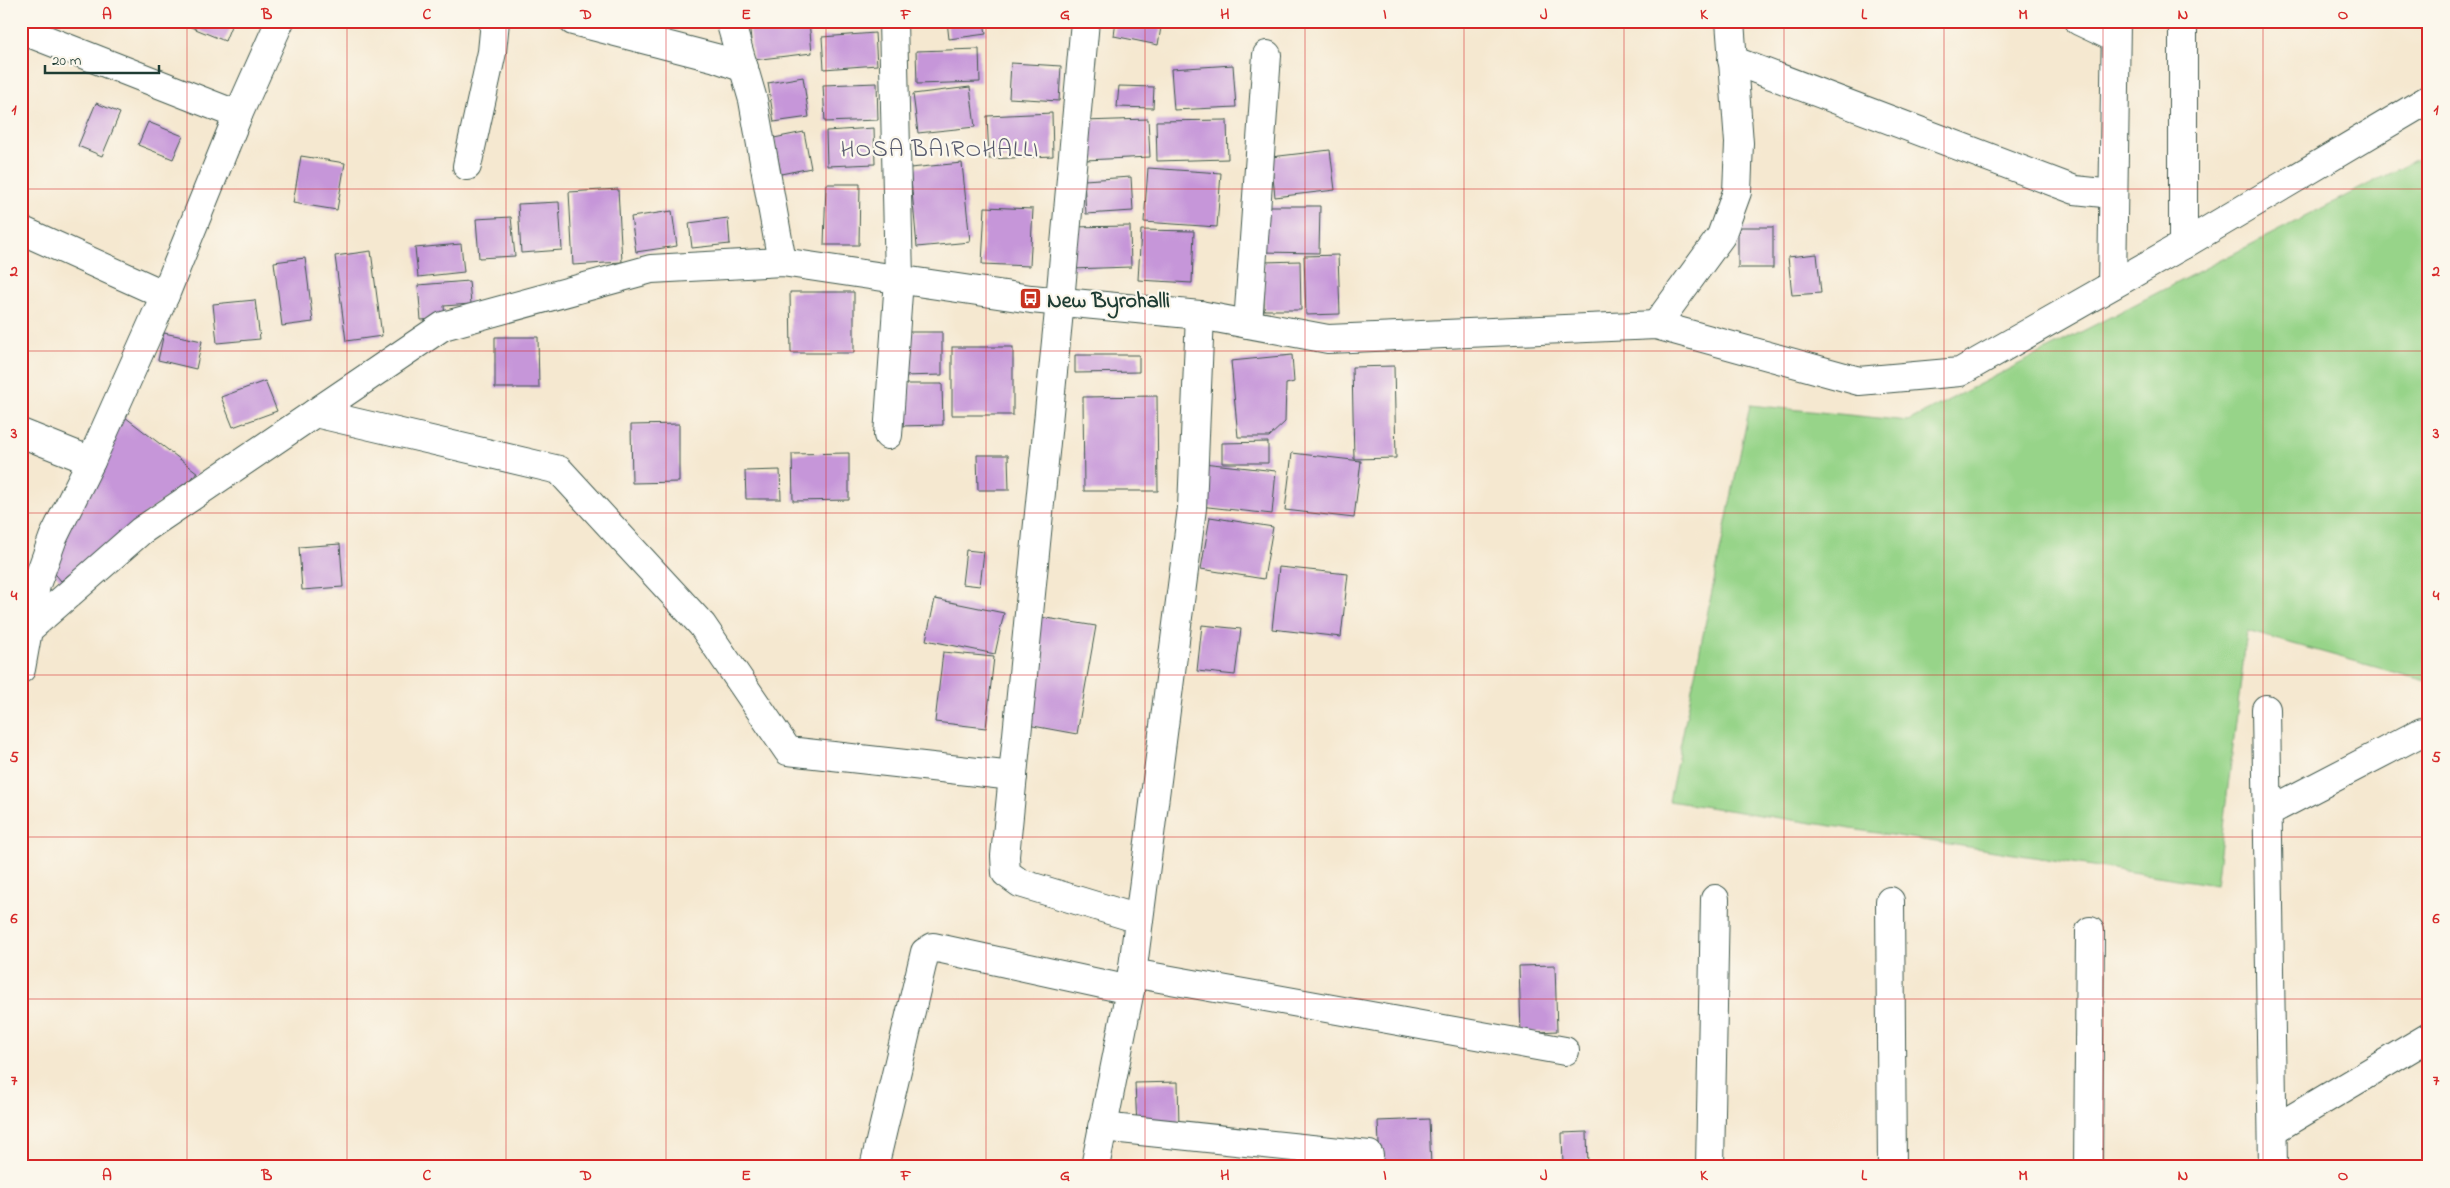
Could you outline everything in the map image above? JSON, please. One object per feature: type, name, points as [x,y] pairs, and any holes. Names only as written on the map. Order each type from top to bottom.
[{"type":"street","points":[[21,669],[24,634],[39,576],[53,538],[91,461],[165,295],[238,115],[280,21]]},
{"type":"street","points":[[467,166],[492,52],[495,21]]},
{"type":"street","points":[[573,21],[716,58],[744,68]]},
{"type":"street","points":[[730,21],[753,100],[782,262]]},
{"type":"street","points":[[888,435],[898,279],[893,21]]},
{"type":"street","points":[[1085,21],[1060,301],[1005,856],[1006,873],[1020,884],[1139,918]]},
{"type":"street","points":[[1656,326],[1721,236],[1737,192],[1738,143],[1730,21]]},
{"type":"street","points":[[2079,21],[2115,30],[2112,285]]},
{"type":"street","points":[[2183,21],[2183,245]]},
{"type":"street","points":[[29,33],[238,115]]},
{"type":"street","points":[[1248,324],[1267,55]]},
{"type":"street","points":[[1732,60],[2075,190],[2114,194]]},
{"type":"street","points":[[24,634],[141,531],[443,326],[651,269],[782,262],[1031,299],[1200,315],[1328,339],[1656,326],[1859,380],[1960,372],[2183,245],[2429,99]]},
{"type":"street","points":[[21,230],[165,295]]},
{"type":"street","points":[[1096,1167],[1102,1127],[1131,982],[1192,508],[1200,315]]},
{"type":"street","points":[[315,413],[559,470],[702,625],[788,751],[1013,776]]},
{"type":"street","points":[[21,433],[91,461]]},
{"type":"street","points":[[2266,709],[2274,1167]]},
{"type":"street","points":[[2268,812],[2422,732]]},
{"type":"street","points":[[1710,1167],[1715,899]]},
{"type":"street","points":[[1890,901],[1892,1167]]},
{"type":"street","points":[[2088,1167],[2090,931]]},
{"type":"street","points":[[874,1167],[925,952],[933,947],[1131,982],[1565,1051]]},
{"type":"street","points":[[2273,1130],[2429,1037]]},
{"type":"street","points":[[1102,1127],[1368,1155]]},
{"type":"green space","points":[[2429,153],[2429,682],[2247,631],[2216,885],[1669,801],[1750,405],[1908,421]]},
{"type":"building","points":[[176,21],[233,21],[225,41]]},
{"type":"building","points":[[749,21],[809,21],[812,53],[753,60]]},
{"type":"building","points":[[947,21],[984,21],[986,34],[949,39]]},
{"type":"building","points":[[1116,21],[1162,21],[1158,45],[1114,36]]},
{"type":"building","points":[[875,33],[877,65],[824,69],[822,37]]},
{"type":"building","points":[[979,49],[980,82],[917,84],[916,51]]},
{"type":"building","points":[[1011,63],[1061,66],[1059,101],[1009,98]]},
{"type":"building","points":[[1233,65],[1236,107],[1174,110],[1171,69]]},
{"type":"building","points":[[803,77],[809,117],[774,122],[768,83]]},
{"type":"building","points":[[877,83],[878,120],[825,122],[823,85]]},
{"type":"building","points":[[1119,86],[1154,87],[1153,108],[1117,107]]},
{"type":"building","points":[[970,87],[975,127],[918,133],[913,94]]},
{"type":"building","points":[[96,103],[120,113],[102,156],[78,146]]},
{"type":"building","points":[[1052,113],[1053,156],[989,159],[987,116]]},
{"type":"building","points":[[1148,119],[1150,157],[1085,160],[1083,121]]},
{"type":"building","points":[[1227,120],[1228,159],[1157,161],[1156,121]]},
{"type":"building","points":[[148,122],[183,136],[173,159],[138,145]]},
{"type":"building","points":[[874,128],[875,164],[827,166],[826,131]]},
{"type":"building","points":[[804,132],[811,168],[781,174],[774,138]]},
{"type":"building","points":[[1330,150],[1335,190],[1275,197],[1271,157]]},
{"type":"building","points":[[301,156],[345,163],[337,210],[293,203]]},
{"type":"building","points":[[962,163],[970,242],[917,247],[910,168]]},
{"type":"building","points":[[1148,168],[1221,173],[1217,227],[1144,222]]},
{"type":"building","points":[[1131,177],[1133,211],[1086,214],[1084,180]]},
{"type":"building","points":[[826,184],[860,184],[859,245],[824,245]]},
{"type":"building","points":[[618,189],[622,262],[573,265],[569,192]]},
{"type":"building","points":[[559,202],[562,250],[521,253],[518,204]]},
{"type":"building","points":[[1261,206],[1320,206],[1319,253],[1260,252]]},
{"type":"building","points":[[985,207],[1033,209],[1030,266],[982,264]]},
{"type":"building","points":[[672,211],[677,246],[636,252],[631,217]]},
{"type":"building","points":[[511,217],[515,256],[479,258],[476,219]]},
{"type":"building","points":[[728,218],[730,244],[692,248],[689,223]]},
{"type":"building","points":[[1130,226],[1131,267],[1071,269],[1070,227]]},
{"type":"building","points":[[1738,227],[1773,227],[1773,268],[1738,268]]},
{"type":"building","points":[[1141,230],[1194,231],[1192,283],[1138,280]]},
{"type":"building","points":[[461,244],[464,272],[418,277],[415,248]]},
{"type":"building","points":[[371,251],[382,336],[346,341],[335,256]]},
{"type":"building","points":[[1817,254],[1821,293],[1792,295],[1788,257]]},
{"type":"building","points":[[1338,255],[1340,314],[1306,315],[1304,256]]},
{"type":"building","points":[[305,258],[313,322],[282,326],[274,262]]},
{"type":"building","points":[[1300,261],[1301,310],[1264,310],[1264,262]]},
{"type":"building","points":[[469,281],[471,304],[444,306],[445,318],[421,320],[418,285]]},
{"type":"building","points":[[790,292],[854,292],[854,353],[791,353]]},
{"type":"building","points":[[255,300],[260,339],[217,343],[213,304]]},
{"type":"building","points":[[900,332],[942,332],[942,375],[901,376]]},
{"type":"building","points":[[164,333],[202,341],[196,369],[158,360]]},
{"type":"building","points":[[495,337],[538,337],[539,388],[495,388]]},
{"type":"building","points":[[952,347],[1013,347],[1013,415],[952,415]]},
{"type":"building","points":[[1075,355],[1139,355],[1139,372],[1075,373]]},
{"type":"building","points":[[1292,355],[1294,382],[1286,384],[1285,422],[1269,437],[1238,437],[1231,361]]},
{"type":"building","points":[[1394,366],[1396,458],[1354,459],[1352,367]]},
{"type":"building","points":[[265,381],[277,411],[233,427],[221,397]]},
{"type":"building","points":[[898,384],[942,384],[943,425],[899,426]]},
{"type":"building","points":[[1157,396],[1158,491],[1084,491],[1083,397]]},
{"type":"building","points":[[121,414],[198,473],[61,581],[47,564]]},
{"type":"building","points":[[679,424],[679,482],[632,483],[631,425]]},
{"type":"building","points":[[1268,442],[1268,463],[1222,463],[1222,443]]},
{"type":"building","points":[[849,453],[849,500],[793,501],[792,454]]},
{"type":"building","points":[[1292,453],[1361,461],[1354,518],[1285,510]]},
{"type":"building","points":[[977,455],[1008,455],[1009,490],[978,490]]},
{"type":"building","points":[[1203,463],[1276,471],[1272,514],[1199,506]]},
{"type":"building","points":[[780,470],[781,499],[746,499],[745,471]]},
{"type":"building","points":[[1210,517],[1273,527],[1264,579],[1201,569]]},
{"type":"building","points":[[340,544],[343,587],[302,590],[299,547]]},
{"type":"building","points":[[966,550],[984,552],[980,586],[962,584]]},
{"type":"building","points":[[1279,567],[1348,574],[1341,637],[1272,629]]},
{"type":"building","points":[[935,599],[1004,613],[995,654],[926,640]]},
{"type":"building","points":[[1040,617],[1096,626],[1077,734],[1022,724]]},
{"type":"building","points":[[1202,625],[1241,629],[1235,675],[1197,671]]},
{"type":"building","points":[[943,652],[994,657],[986,728],[935,722]]},
{"type":"building","points":[[1555,965],[1557,1031],[1521,1033],[1519,966]]},
{"type":"building","points":[[1178,1082],[1179,1126],[1137,1127],[1135,1083]]},
{"type":"building","points":[[1429,1119],[1431,1167],[1380,1167],[1378,1121]]},
{"type":"building","points":[[1587,1132],[1588,1167],[1563,1167],[1562,1133]]},
{"type":"place","name":"New Byrohalli","points":[[1031,299]]},
{"type":"district","name":"HOSA BAIROHALLI","points":[[940,148]]}]
